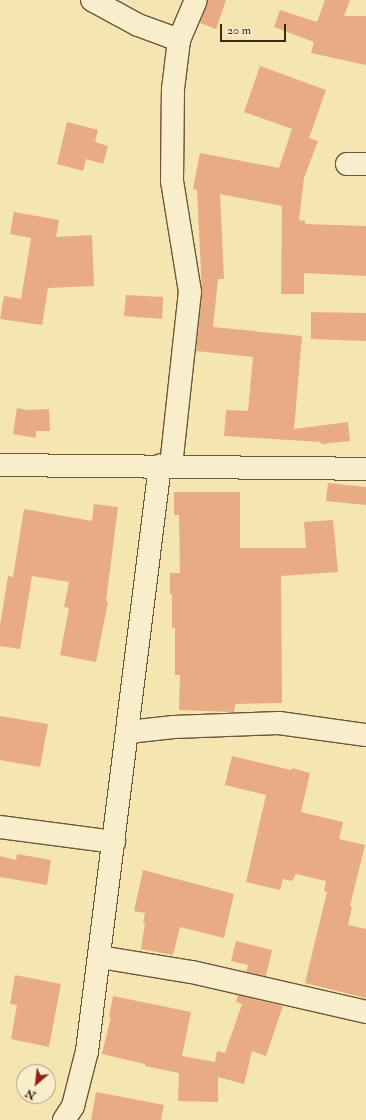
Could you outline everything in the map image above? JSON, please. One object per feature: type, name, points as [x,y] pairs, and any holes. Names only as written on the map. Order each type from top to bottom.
[{"type":"street","points":[[92,0],[138,25],[179,40]]},
{"type":"street","points":[[64,1120],[73,1106],[87,1051],[128,732],[190,292],[172,181],[173,89],[179,40],[196,0]]},
{"type":"street","points":[[0,466],[165,466],[366,470]]},
{"type":"street","points":[[128,732],[174,727],[279,723],[366,735]]},
{"type":"street","points":[[0,827],[114,842]]},
{"type":"street","points":[[100,957],[192,972],[366,1012]]},
{"type":"building","points":[[208,0],[226,0],[216,29],[200,23]]},
{"type":"building","points":[[325,0],[350,0],[344,16],[366,16],[366,65],[311,53],[314,42],[274,27],[280,10],[317,22]]},
{"type":"building","points":[[260,66],[326,90],[309,138],[318,141],[304,178],[299,220],[305,221],[305,224],[366,226],[366,276],[304,273],[304,294],[281,294],[282,206],[220,194],[224,279],[218,279],[213,327],[302,336],[294,429],[348,422],[350,441],[321,444],[321,442],[224,436],[226,410],[248,411],[253,357],[196,351],[202,293],[197,190],[193,189],[200,153],[279,168],[292,129],[244,112]]},
{"type":"building","points":[[67,122],[98,130],[95,142],[108,146],[103,164],[86,159],[83,171],[57,164]]},
{"type":"building","points":[[14,212],[59,220],[56,237],[92,235],[94,286],[48,288],[42,325],[0,319],[4,296],[21,299],[31,238],[10,234]]},
{"type":"building","points":[[126,295],[163,297],[162,319],[124,316]]},
{"type":"building","points":[[311,312],[366,313],[366,341],[311,339]]},
{"type":"building","points":[[17,408],[27,410],[49,409],[50,431],[36,431],[36,438],[13,434]]},
{"type":"building","points":[[328,483],[366,487],[366,505],[326,501]]},
{"type":"building","points":[[174,492],[240,492],[240,548],[306,548],[304,522],[333,520],[338,572],[281,576],[282,703],[235,704],[234,712],[179,710],[180,675],[175,675],[175,628],[172,628],[172,594],[170,594],[170,573],[180,573],[179,515],[174,515]]},
{"type":"building","points":[[94,504],[118,507],[106,601],[108,602],[96,662],[60,655],[69,608],[64,607],[69,582],[32,576],[20,649],[0,646],[0,625],[8,576],[13,577],[24,509],[92,521]]},
{"type":"building","points":[[0,716],[48,724],[40,767],[0,760]]},
{"type":"building","points":[[232,756],[310,773],[301,812],[343,822],[339,839],[365,845],[350,906],[352,907],[348,925],[366,929],[366,998],[305,983],[327,892],[324,891],[326,881],[296,874],[292,881],[283,879],[280,890],[246,882],[266,795],[225,785]]},
{"type":"building","points":[[17,854],[51,860],[47,885],[0,877],[0,856],[16,860]]},
{"type":"building","points":[[143,870],[234,894],[224,938],[180,927],[173,955],[141,949],[145,913],[134,911]]},
{"type":"building","points":[[236,941],[272,950],[266,976],[246,972],[248,965],[231,961]]},
{"type":"building","points":[[15,975],[61,984],[49,1047],[11,1039],[17,1005],[10,1004]]},
{"type":"building","points":[[238,995],[283,1006],[266,1056],[252,1051],[244,1084],[218,1077],[218,1102],[178,1101],[179,1073],[145,1066],[145,1064],[102,1054],[111,1017],[109,1017],[113,996],[191,1012],[182,1056],[215,1062],[217,1051],[225,1053],[242,1004],[236,1002]]},
{"type":"building","points":[[96,1092],[164,1105],[161,1120],[91,1120]]}]
